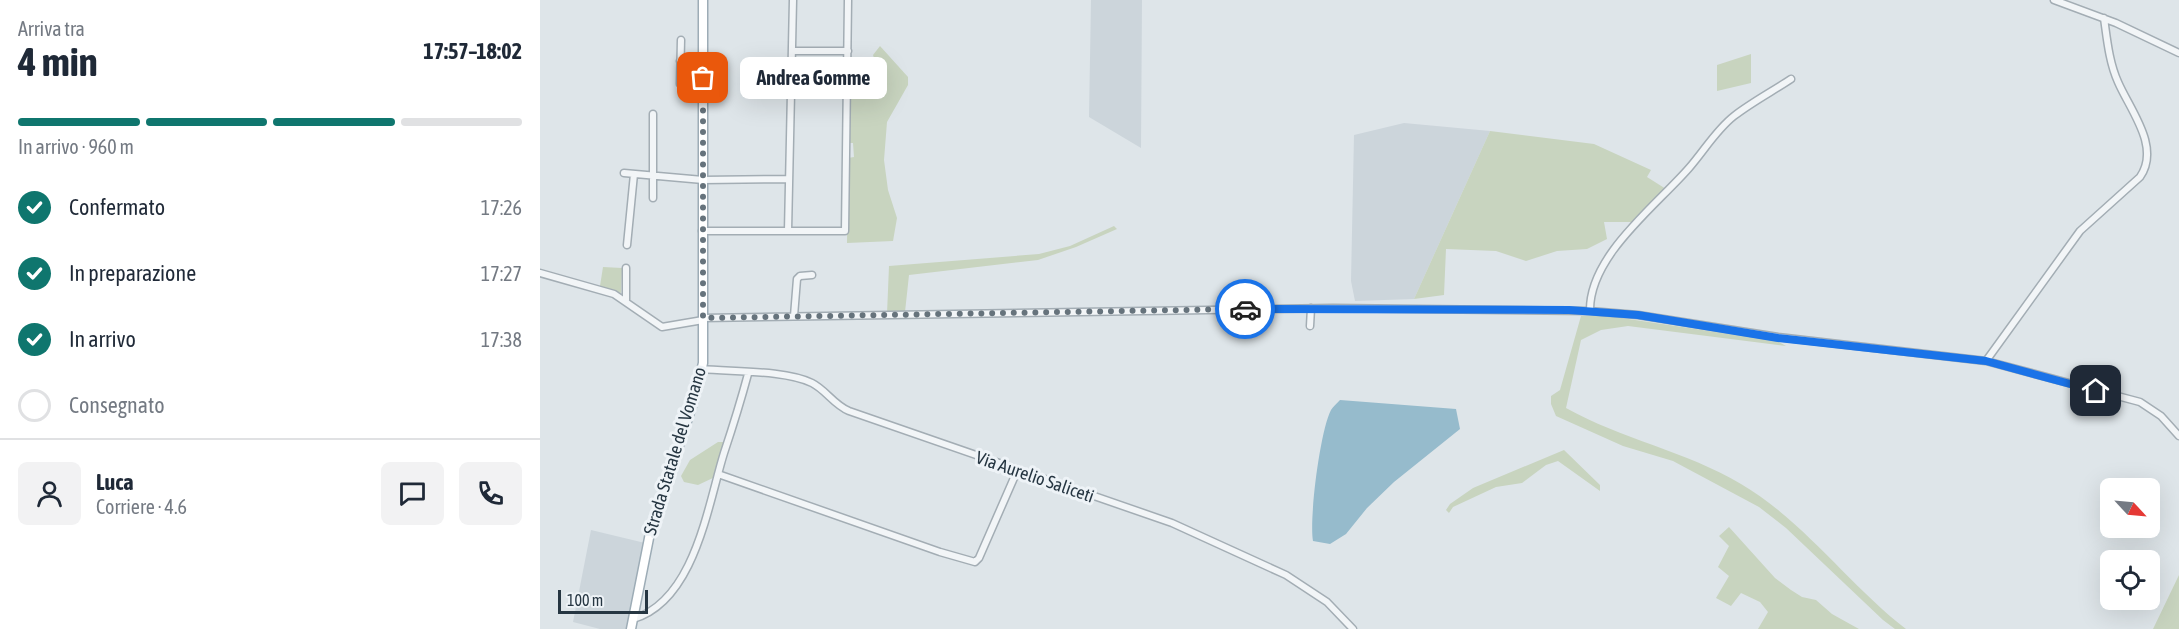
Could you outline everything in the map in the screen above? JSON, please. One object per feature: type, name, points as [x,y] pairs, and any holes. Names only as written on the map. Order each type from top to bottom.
[{"type":"main road","name":"Strada Statale del Vomano","points":[[631,629],[650,533],[702,369],[703,0]]},
{"type":"street","points":[[788,231],[793,0]]},
{"type":"street","points":[[702,231],[845,231],[848,0]]},
{"type":"street","points":[[2054,0],[2104,18],[2179,53]]},
{"type":"street","points":[[1986,361],[2080,231],[2140,177],[2148,166],[2147,149],[2137,118],[2118,82],[2112,65],[2104,18]]},
{"type":"street","points":[[680,84],[681,40]]},
{"type":"street","points":[[792,51],[848,51]]},
{"type":"street","points":[[680,61],[703,60]]},
{"type":"street","points":[[791,70],[848,69]]},
{"type":"street","points":[[1590,311],[1591,294],[1596,279],[1642,216],[1689,168],[1728,121],[1791,79]]},
{"type":"street","points":[[652,114],[653,198]]},
{"type":"street","points":[[624,173],[703,180],[789,179]]},
{"type":"street","points":[[627,245],[634,174]]},
{"type":"street","points":[[626,268],[626,300]]},
{"type":"street","points":[[540,273],[596,287],[626,300],[662,327],[703,319],[794,316],[1311,308],[1590,311],[1638,315],[1778,338],[1986,361],[2140,402],[2156,412],[2179,436]]},
{"type":"street","points":[[794,316],[797,279],[800,276],[812,275]]},
{"type":"street","points":[[1310,326],[1311,308]]},
{"type":"street","name":"Via Aurelio Saliceti","points":[[702,369],[810,382],[844,409],[1172,523],[1286,576],[1327,602],[1353,629]]},
{"type":"street","points":[[633,619],[647,612],[662,600],[691,562],[748,374]]},
{"type":"street","points":[[718,474],[930,549],[975,562],[979,558],[1017,471]]},
{"type":"shaded area","points":[[1091,0],[1142,0],[1141,148],[1089,117]]},
{"type":"shaded area","points":[[1404,123],[1490,131],[1414,299],[1355,301],[1351,281],[1354,135]]},
{"type":"shaded area","points":[[591,530],[645,543],[627,629],[600,629],[573,622]]},
{"type":"green space","points":[[880,46],[908,77],[908,85],[887,122],[884,160],[888,190],[897,218],[893,241],[847,243],[848,158],[854,157],[853,143],[848,143],[849,99],[861,92],[870,82],[875,69],[873,55]]},
{"type":"green space","points":[[1751,54],[1751,83],[1717,91],[1717,65]]},
{"type":"green space","points":[[1490,131],[1594,144],[1651,170],[1647,177],[1666,189],[1636,222],[1604,222],[1607,239],[1587,249],[1557,251],[1526,261],[1496,251],[1446,249],[1444,295],[1414,299]]},
{"type":"green space","points":[[1114,226],[1117,229],[1038,260],[909,275],[905,312],[887,314],[889,266],[1039,254],[1070,246]]},
{"type":"green space","points":[[603,267],[622,268],[621,293],[600,286]]},
{"type":"green space","points":[[1581,316],[1608,316],[1777,341],[1786,346],[1628,326],[1601,330],[1581,340],[1566,408],[1587,419],[1698,463],[1741,484],[1785,516],[1885,612],[1906,629],[1895,629],[1883,620],[1786,528],[1759,507],[1673,461],[1623,446],[1556,416],[1551,404],[1551,396],[1560,390]]},
{"type":"green space","points":[[718,442],[725,442],[715,477],[698,485],[684,482],[681,476],[690,460]]},
{"type":"green space","points":[[1564,450],[1600,485],[1600,491],[1558,461],[1546,465],[1522,483],[1496,487],[1453,507],[1449,513],[1446,510],[1450,504],[1473,488]]},
{"type":"green space","points":[[1729,527],[1775,578],[1802,597],[1816,600],[1832,614],[1859,629],[1758,629],[1768,612],[1760,602],[1741,593],[1731,606],[1716,598],[1729,576],[1718,567],[1729,546],[1719,536]]},
{"type":"green space","points":[[2179,575],[2179,629],[2153,629]]},
{"type":"water","points":[[1340,400],[1456,409],[1460,429],[1394,482],[1367,508],[1346,534],[1330,544],[1313,541],[1313,514],[1316,475],[1323,436],[1331,410]]},
{"type":"way so far","points":[[703,78],[703,318],[1245,309]]},
{"type":"place","name":"Andrea Gomme","points":[[703,78]]},
{"type":"route","points":[[1245,309],[1569,310],[1638,315],[1778,338],[1986,361],[2096,391]]}]
